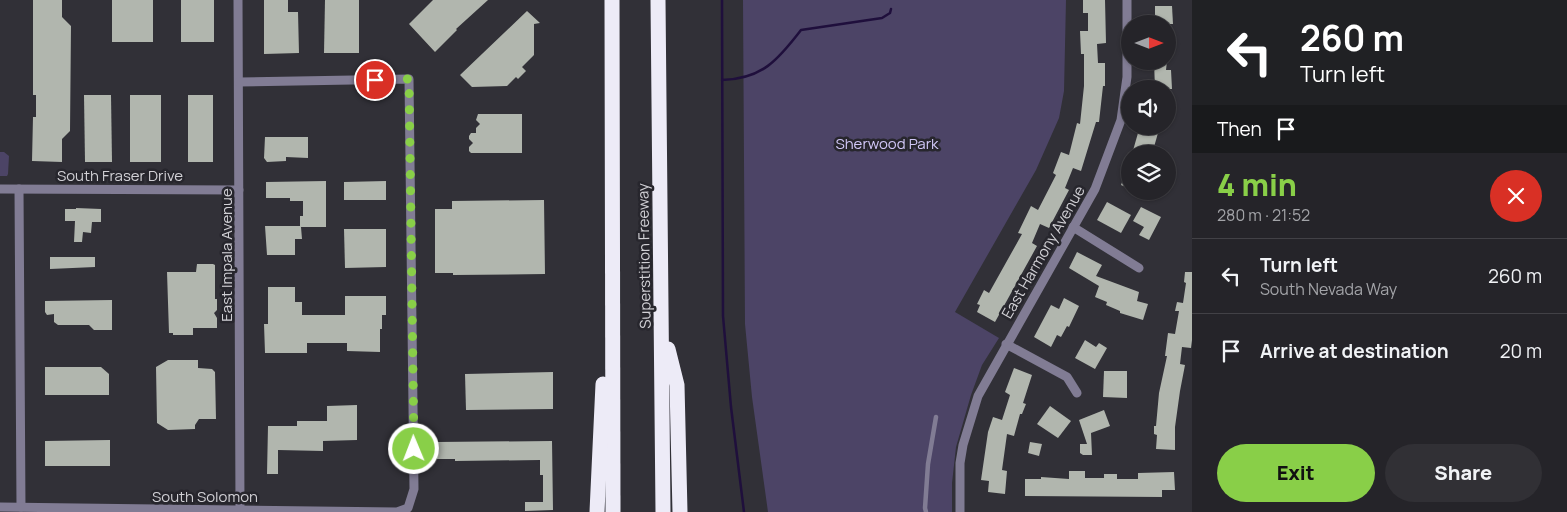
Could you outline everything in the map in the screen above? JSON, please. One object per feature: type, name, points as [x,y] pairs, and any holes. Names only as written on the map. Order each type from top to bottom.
[{"type":"highway","name":"Superstition Freeway","points":[[612,0],[613,512]]},
{"type":"highway","name":"Superstition Freeway","points":[[658,0],[663,512]]},
{"type":"highway","points":[[597,512],[612,187]]},
{"type":"highway","points":[[662,325],[677,384],[680,512]]},
{"type":"street","name":"East Impala Avenue","points":[[238,0],[240,510]]},
{"type":"street","name":"East Harmony Avenue","points":[[960,512],[960,463],[978,396],[1095,189],[1121,120],[1127,77],[1127,0]]},
{"type":"street","points":[[239,82],[409,79],[414,489],[408,510]]},
{"type":"street","name":"South Fraser Drive","points":[[0,189],[239,190]]},
{"type":"street","points":[[19,189],[21,507]]},
{"type":"street","points":[[1073,227],[1139,268]]},
{"type":"street","points":[[1006,344],[1066,377],[1077,393]]},
{"type":"street","name":"South Solomon","points":[[0,507],[77,511],[240,510],[396,512],[408,510]]},
{"type":"lane","points":[[926,512],[928,464],[936,417]]},
{"type":"green space","name":"Sherwood Park","points":[[743,0],[1066,0],[1064,91],[1059,118],[1036,170],[955,312],[999,338],[982,365],[956,447],[952,483],[952,512],[768,512],[752,397],[745,324]]},
{"type":"green space","points":[[0,152],[4,152],[9,156],[7,176],[0,176]]},
{"type":"building","points":[[33,0],[62,0],[62,17],[71,26],[70,131],[62,139],[62,162],[32,161],[33,117],[36,117],[36,95],[33,95]]},
{"type":"building","points":[[112,0],[153,0],[153,42],[112,42]]},
{"type":"building","points":[[181,0],[214,0],[214,42],[181,42]]},
{"type":"building","points":[[264,0],[288,0],[288,12],[298,12],[299,53],[264,54]]},
{"type":"building","points":[[325,0],[359,0],[359,53],[324,53]]},
{"type":"building","points":[[433,0],[488,0],[456,29],[435,52],[409,24]]},
{"type":"building","points":[[1083,0],[1105,0],[1106,43],[1097,44],[1098,63],[1105,63],[1105,86],[1103,86],[1099,122],[1096,122],[1081,171],[1073,168],[1065,188],[1069,190],[1049,228],[1040,224],[1032,243],[1037,246],[995,322],[977,312],[980,305],[977,304],[984,290],[989,293],[1022,234],[1018,233],[1031,206],[1038,210],[1056,175],[1053,173],[1061,152],[1069,155],[1077,123],[1080,124],[1084,86],[1084,54],[1081,54],[1080,31],[1088,31],[1088,13],[1083,13]]},
{"type":"building","points":[[1155,6],[1172,6],[1172,15],[1155,15]]},
{"type":"building","points":[[527,11],[540,23],[534,24],[534,55],[522,67],[526,71],[507,86],[472,87],[460,75]]},
{"type":"building","points":[[1154,70],[1171,70],[1172,80],[1155,80]]},
{"type":"building","points":[[84,95],[111,95],[112,162],[85,162]]},
{"type":"building","points":[[130,95],[161,95],[161,162],[130,162]]},
{"type":"building","points":[[188,95],[213,95],[213,162],[188,162]]},
{"type":"building","points":[[478,114],[522,114],[522,153],[471,153],[469,147],[473,143],[469,136],[471,133],[476,133],[476,128],[480,124],[476,120]]},
{"type":"building","points":[[1137,135],[1157,135],[1155,145],[1135,145]]},
{"type":"building","points":[[265,137],[308,137],[308,158],[286,157],[286,161],[267,162],[264,158]]},
{"type":"building","points":[[326,181],[326,227],[301,227],[302,239],[295,239],[295,255],[267,255],[265,226],[300,226],[300,216],[303,216],[303,201],[290,201],[290,198],[266,198],[266,182]]},
{"type":"building","points":[[386,181],[386,200],[344,200],[344,182]]},
{"type":"building","points":[[544,200],[545,274],[453,275],[453,273],[435,273],[435,209],[452,209],[452,201]]},
{"type":"building","points":[[1107,202],[1131,215],[1121,233],[1097,220]]},
{"type":"building","points":[[1141,207],[1161,217],[1149,240],[1139,235],[1144,227],[1133,221]]},
{"type":"building","points":[[65,209],[101,209],[101,222],[92,222],[91,233],[83,232],[82,242],[74,242],[75,221],[65,221]]},
{"type":"building","points":[[344,229],[386,229],[386,267],[345,268]]},
{"type":"building","points":[[1077,252],[1102,265],[1096,276],[1139,292],[1137,301],[1148,304],[1143,320],[1120,313],[1120,311],[1106,305],[1107,302],[1095,297],[1099,286],[1069,268]]},
{"type":"building","points":[[50,257],[95,257],[95,267],[50,269]]},
{"type":"building","points":[[197,264],[215,265],[215,299],[217,299],[217,310],[214,313],[217,318],[217,328],[193,328],[193,335],[173,335],[173,333],[169,333],[167,272],[196,272]]},
{"type":"building","points":[[1185,272],[1192,272],[1192,340],[1191,348],[1182,347],[1180,364],[1185,365],[1175,427],[1175,450],[1156,449],[1157,435],[1154,434],[1154,426],[1156,426],[1159,393],[1167,356],[1165,356],[1168,333],[1175,334],[1179,311],[1175,311],[1177,302],[1183,303],[1186,283],[1184,282]]},
{"type":"building","points":[[268,287],[295,287],[295,302],[302,302],[302,315],[345,315],[345,296],[386,296],[386,315],[382,315],[382,329],[380,329],[380,352],[347,351],[347,343],[307,343],[307,353],[265,353],[264,324],[268,324]]},
{"type":"building","points":[[1064,298],[1079,306],[1069,327],[1067,326],[1061,337],[1057,335],[1051,347],[1034,337],[1051,305],[1059,309]]},
{"type":"building","points":[[112,300],[112,330],[94,330],[89,325],[58,325],[54,322],[54,314],[47,315],[45,312],[45,301]]},
{"type":"building","points":[[1085,340],[1096,347],[1099,343],[1107,348],[1095,369],[1075,358]]},
{"type":"building","points":[[168,360],[198,360],[198,368],[212,369],[215,372],[216,419],[199,419],[195,429],[168,430],[157,423],[156,367]]},
{"type":"building","points":[[45,367],[101,367],[109,374],[109,395],[45,395]]},
{"type":"building","points":[[1014,368],[1032,375],[1023,403],[1026,404],[1022,414],[1020,414],[1014,436],[1007,434],[1002,470],[1007,471],[1005,494],[988,492],[989,481],[981,480],[988,432],[993,417],[1002,420],[1010,395],[1005,392]]},
{"type":"building","points":[[1104,371],[1127,371],[1127,398],[1103,397]]},
{"type":"building","points":[[553,372],[553,409],[466,410],[465,374]]},
{"type":"building","points":[[357,405],[357,440],[323,441],[323,451],[278,450],[278,474],[267,474],[268,426],[297,426],[297,421],[327,421],[327,406]]},
{"type":"building","points":[[1050,406],[1071,421],[1058,438],[1037,424]]},
{"type":"building","points":[[1104,410],[1110,426],[1091,433],[1092,455],[1083,455],[1080,453],[1080,444],[1087,444],[1079,420]]},
{"type":"building","points":[[110,440],[110,466],[45,466],[45,441]]},
{"type":"building","points":[[552,441],[553,510],[525,511],[525,502],[543,502],[543,475],[540,475],[540,460],[455,461],[455,459],[437,459],[437,442]]},
{"type":"building","points":[[1030,442],[1042,444],[1039,456],[1028,453]]},
{"type":"building","points":[[1069,471],[1085,471],[1085,478],[1104,478],[1104,474],[1117,474],[1117,479],[1138,479],[1138,473],[1174,472],[1175,490],[1162,490],[1162,497],[1025,496],[1025,479],[1041,479],[1041,477],[1069,479]]},
{"type":"waterway","points":[[722,0],[723,316],[731,407],[744,512]]},
{"type":"waterway","points":[[722,80],[736,79],[759,72],[776,59],[801,30],[882,18],[890,13],[891,9]]},
{"type":"route","points":[[375,80],[409,79],[414,449]]}]
